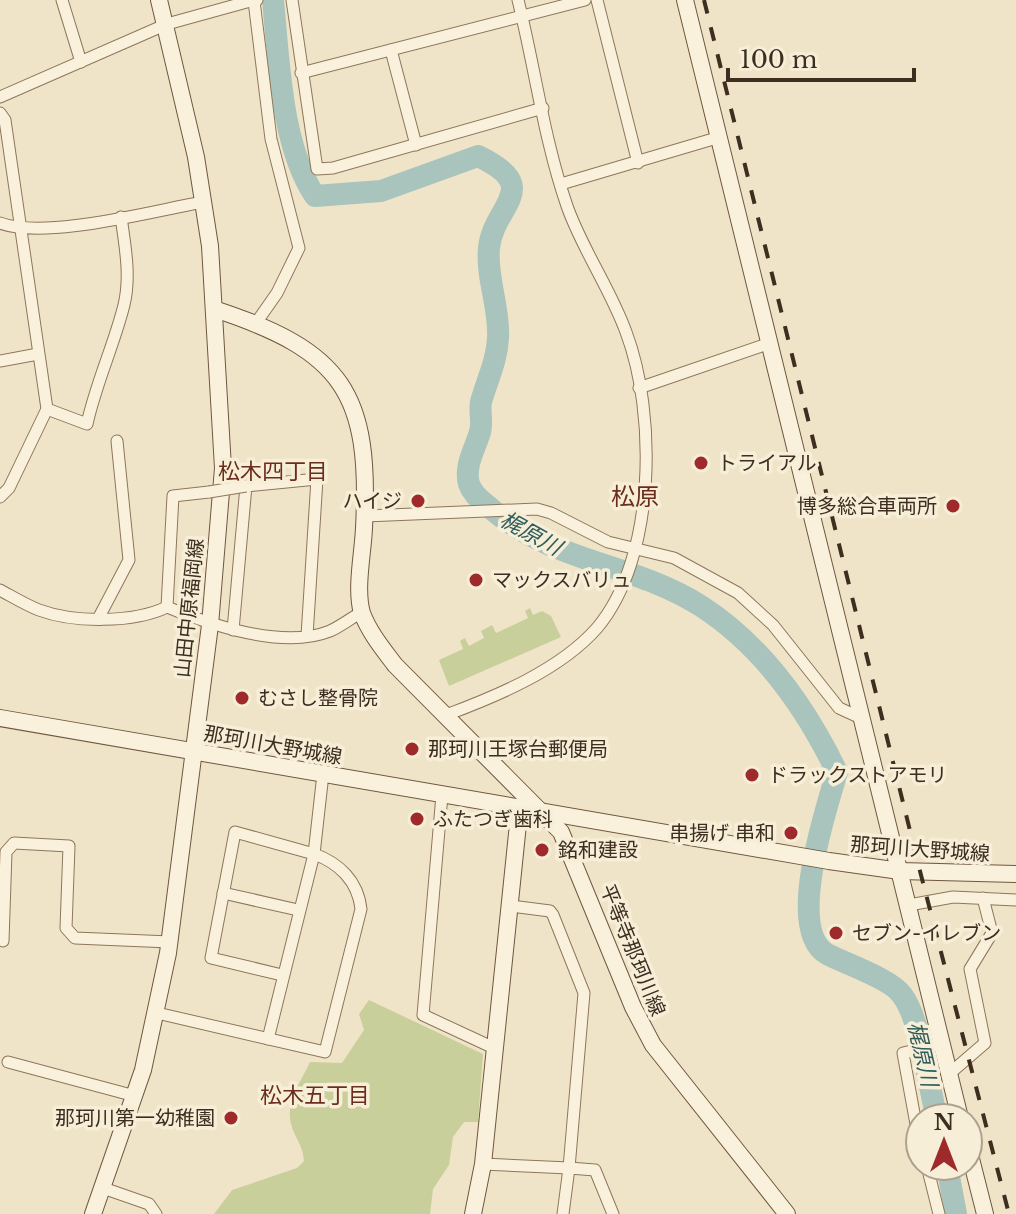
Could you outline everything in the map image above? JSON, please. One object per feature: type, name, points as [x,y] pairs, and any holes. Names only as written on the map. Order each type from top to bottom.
[{"type":"main road","name":"山田中原福岡線","points":[[93,1214],[135,1096],[157,1013],[170,942],[191,752],[210,625],[223,468],[214,309],[203,202],[167,24],[159,0]]},
{"type":"main road","points":[[685,0],[956,1102]]},
{"type":"main road","points":[[214,309],[256,323],[310,352],[350,396],[358,415],[361,438],[365,516],[362,612],[395,665],[539,810],[518,824],[483,1164],[473,1214]]},
{"type":"main road","name":"那珂川大野城線","points":[[0,718],[800,857],[900,871],[1016,874]]},
{"type":"main road","name":"平等寺那珂川線","points":[[539,810],[566,843],[633,1007],[653,1045],[787,1214]]},
{"type":"main road","points":[[977,1182],[985,1214]]},
{"type":"street","points":[[62,0],[81,62]]},
{"type":"street","points":[[0,97],[167,24],[255,0],[271,139],[299,248],[277,293],[256,323]]},
{"type":"street","points":[[292,0],[317,169],[333,168],[543,108]]},
{"type":"street","points":[[446,715],[524,680],[574,649],[596,629],[624,585],[647,469],[639,388],[628,335],[567,207],[518,0]]},
{"type":"street","points":[[301,73],[585,0]]},
{"type":"street","points":[[597,0],[638,163]]},
{"type":"street","points":[[391,50],[416,145]]},
{"type":"street","points":[[0,113],[5,120],[47,409],[9,488],[0,497]]},
{"type":"street","points":[[561,184],[720,137]]},
{"type":"street","points":[[0,223],[20,230],[121,217],[203,202]]},
{"type":"street","points":[[47,409],[87,424],[96,382],[125,303],[127,263],[121,217]]},
{"type":"street","points":[[639,388],[770,343]]},
{"type":"street","points":[[0,361],[38,354]]},
{"type":"street","points":[[98,619],[129,560],[117,441]]},
{"type":"street","points":[[167,607],[173,496],[317,479],[307,636]]},
{"type":"street","points":[[233,630],[246,486]]},
{"type":"street","points":[[365,516],[537,509],[633,550],[674,558],[738,593],[773,625],[839,708],[863,719]]},
{"type":"street","points":[[0,590],[41,611],[98,619],[147,617],[167,607],[210,625],[267,636],[307,636],[328,631],[362,612]]},
{"type":"street","points":[[268,1039],[314,854],[323,774]]},
{"type":"street","points":[[442,795],[423,1015],[494,1048]]},
{"type":"street","points":[[157,1013],[325,1052],[356,935],[360,898],[337,862],[235,832],[211,958],[282,975]]},
{"type":"street","points":[[3,941],[6,852],[14,843],[69,846],[66,928],[75,938],[170,942]]},
{"type":"street","points":[[223,893],[298,910]]},
{"type":"street","points":[[909,905],[953,897],[1016,900]]},
{"type":"street","points":[[949,1074],[985,1043],[970,969],[992,933],[983,898]]},
{"type":"street","points":[[511,906],[550,911],[584,993],[563,1214]]},
{"type":"street","points":[[912,1102],[903,1053],[941,1044]]},
{"type":"street","points":[[8,1062],[135,1096]]},
{"type":"street","points":[[483,1164],[595,1170],[613,1214]]},
{"type":"street","points":[[931,1182],[939,1214]]},
{"type":"street","points":[[103,1188],[149,1204],[156,1214]]},
{"type":"green space","points":[[530,608],[533,615],[542,611],[551,616],[561,637],[449,686],[439,660],[463,649],[460,641],[465,638],[469,646],[484,638],[481,631],[492,625],[496,633],[528,618],[525,611]]},
{"type":"green space","points":[[369,1000],[483,1054],[478,1122],[464,1122],[453,1137],[449,1165],[433,1189],[430,1214],[214,1214],[232,1190],[297,1168],[304,1161],[290,1116],[295,1092],[310,1062],[342,1063],[364,1030],[359,1014]]},
{"type":"waterway","name":"梶原川","points":[[273,0],[288,128],[304,175],[315,196],[381,191],[478,156],[498,167],[509,178],[512,188],[510,198],[492,233],[489,248],[498,338],[494,363],[481,402],[480,432],[469,464],[469,484],[489,507],[540,540],[675,591],[701,606],[744,640],[780,679],[811,724],[837,772],[812,867],[809,920],[815,941],[827,954],[878,978],[902,995],[919,1036],[933,1102]]},
{"type":"waterway","name":"梶原川","points":[[950,1182],[956,1214]]},
{"type":"railway","points":[[704,0],[921,875],[1009,1214]]},
{"type":"place","name":"トライアル","points":[[701,463]]},
{"type":"place","name":"ハイジ","points":[[418,501]]},
{"type":"place","name":"博多総合車両所","points":[[953,506]]},
{"type":"place","name":"マックスバリュ","points":[[476,580]]},
{"type":"place","name":"むさし整骨院","points":[[242,698]]},
{"type":"place","name":"那珂川王塚台郵便局","points":[[412,749]]},
{"type":"place","name":"ドラックストアモリ","points":[[752,775]]},
{"type":"place","name":"ふたつぎ歯科","points":[[417,819]]},
{"type":"place","name":"串揚げ 串和","points":[[791,833]]},
{"type":"place","name":"銘和建設","points":[[542,850]]},
{"type":"place","name":"セブン-イレブン","points":[[836,933]]},
{"type":"place","name":"那珂川第一幼稚園","points":[[231,1118]]},
{"type":"district","name":"松木四丁目","points":[[273,471]]},
{"type":"district","name":"松原","points":[[635,497]]},
{"type":"district","name":"松木五丁目","points":[[315,1095]]}]
